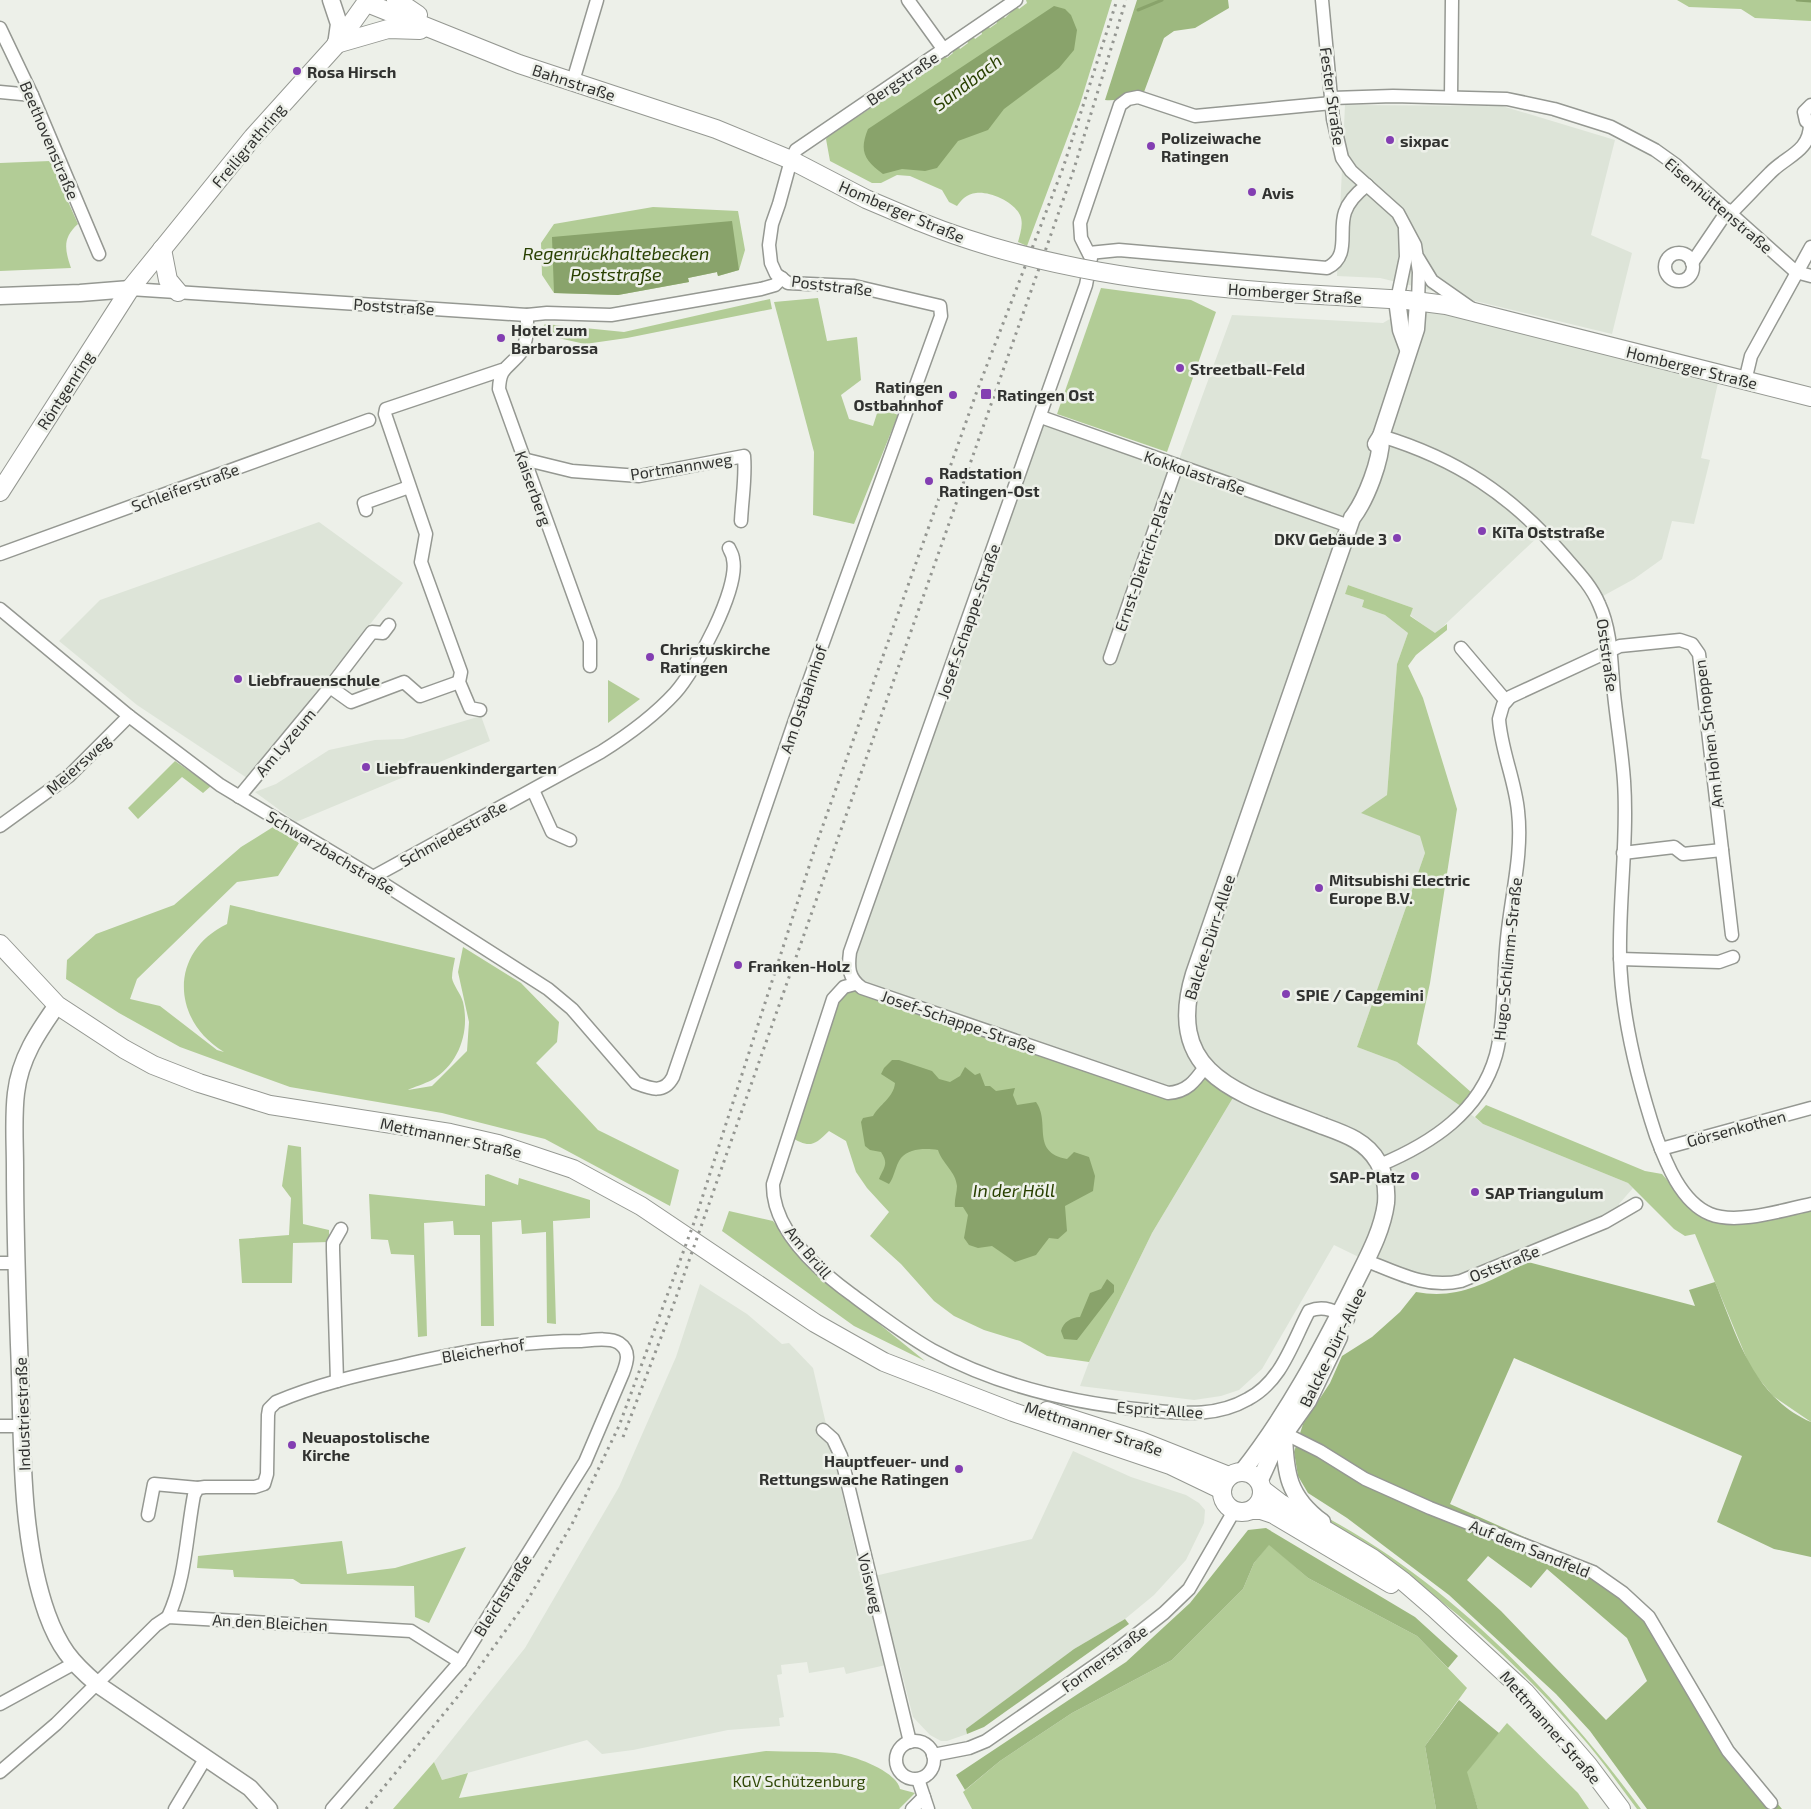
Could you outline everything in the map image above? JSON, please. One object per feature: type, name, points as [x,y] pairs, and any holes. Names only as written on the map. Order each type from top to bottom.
[{"type":"main road","points":[[396,0],[427,19],[441,31]]},
{"type":"main road","name":"Freiligrathring","points":[[130,289],[253,137],[336,44],[365,1]]},
{"type":"main road","name":"Bahnstraße","points":[[365,1],[495,54],[716,129],[791,160]]},
{"type":"main road","points":[[336,44],[388,29],[441,31]]},
{"type":"main road","name":"Homberger Straße","points":[[791,160],[866,199],[947,233],[1020,255],[1074,268],[1137,279],[1285,293],[1418,302],[1476,312],[1745,381],[1811,396]]},
{"type":"main road","points":[[162,250],[168,280],[178,292]]},
{"type":"main road","name":"Röntgenring","points":[[0,492],[130,289]]},
{"type":"main road","points":[[0,944],[57,1005]]},
{"type":"main road","name":"Mettmanner Straße","points":[[57,1005],[124,1050],[153,1065],[199,1083],[270,1104],[431,1130],[498,1144],[573,1169],[641,1206],[814,1323],[884,1362],[1013,1412],[1170,1465],[1231,1479]]},
{"type":"main road","name":"Mettmanner Straße","points":[[957,1389],[1085,1422],[1140,1441],[1231,1479]]},
{"type":"main road","points":[[1254,1475],[1261,1486],[1261,1500],[1252,1510],[1246,1512],[1234,1511],[1224,1502],[1231,1479],[1254,1475]]},
{"type":"main road","name":"Mettmanner Straße","points":[[1261,1486],[1280,1503],[1372,1558],[1434,1608],[1525,1692],[1588,1766],[1621,1809]]},
{"type":"main road","name":"Mettmanner Straße","points":[[1252,1510],[1261,1510],[1273,1514],[1434,1608]]},
{"type":"street","points":[[331,0],[339,24],[336,44]]},
{"type":"street","points":[[573,81],[596,0]]},
{"type":"street","points":[[908,0],[944,50]]},
{"type":"street","name":"Bergstraße","points":[[791,160],[796,150],[1016,0]]},
{"type":"street","name":"Fester Straße","points":[[1322,0],[1337,140],[1342,158],[1351,171],[1398,214],[1415,245],[1418,302]]},
{"type":"street","points":[[1451,97],[1452,0]]},
{"type":"street","name":"Beethovenstraße","points":[[0,28],[32,95],[99,254]]},
{"type":"street","points":[[0,92],[32,95]]},
{"type":"street","name":"Josef-Schappe-Straße","points":[[1205,1067],[1190,1086],[1176,1093],[1168,1093],[867,990],[856,984],[849,972],[850,952],[1041,417],[1086,285],[1091,258],[1082,238],[1080,223],[1120,105],[1125,100],[1138,97],[1194,116],[1332,100]]},
{"type":"street","name":"Eisenhüttenstraße","points":[[1332,100],[1451,97],[1507,99],[1554,110],[1611,127],[1656,150],[1676,164],[1796,272],[1811,276]]},
{"type":"street","points":[[1692,263],[1730,212],[1772,170],[1786,162],[1807,141],[1811,124],[1804,117],[1804,112],[1811,105]]},
{"type":"street","name":"Poststraße","points":[[791,160],[772,224],[768,245],[771,263],[776,274],[788,283],[854,286],[919,303],[940,306]]},
{"type":"street","name":"Homberger Straße","points":[[1089,253],[1119,250],[1318,269],[1327,268],[1338,260],[1341,252],[1344,212],[1357,193],[1367,185]]},
{"type":"street","points":[[1405,227],[1406,257],[1397,300],[1401,330],[1408,349]]},
{"type":"street","points":[[1745,381],[1751,356],[1811,247]]},
{"type":"street","name":"Fester Straße","points":[[1417,257],[1432,281],[1476,312]]},
{"type":"street","name":"Poststraße","points":[[0,296],[130,289],[530,315],[548,313],[612,315],[761,289],[775,284],[782,278]]},
{"type":"street","name":"Balcke-Dürr-Allee","points":[[1261,1486],[1270,1456],[1284,1433],[1308,1401],[1367,1261],[1386,1204],[1385,1176],[1371,1152],[1355,1138],[1237,1091],[1222,1082],[1205,1067],[1197,1056],[1187,1028],[1186,1008],[1189,991],[1350,522],[1360,508],[1382,449],[1381,436],[1399,386],[1408,349],[1416,329],[1418,302]]},
{"type":"street","name":"Am Ostbahnhof","points":[[661,1089],[666,1086],[672,1077],[827,629],[864,534],[932,342],[941,316],[940,306]]},
{"type":"street","points":[[480,710],[470,708],[459,682],[461,672],[421,562],[426,534],[385,414],[386,409],[502,370],[518,356],[524,346],[530,315]]},
{"type":"street","name":"Kaiserberg","points":[[502,370],[498,389],[590,641],[590,666]]},
{"type":"street","name":"Kokkolastraße","points":[[1041,417],[1177,465],[1350,522]]},
{"type":"street","name":"Schleiferstraße","points":[[0,554],[369,420]]},
{"type":"street","name":"Oststraße","points":[[1381,436],[1414,446],[1464,469],[1500,494],[1531,520],[1577,570],[1594,594],[1604,617],[1611,649],[1624,782],[1620,959],[1624,1010],[1661,1149],[1679,1185],[1698,1207],[1709,1213],[1727,1218],[1811,1204]]},
{"type":"street","name":"Portmannweg","points":[[523,460],[572,471],[639,476],[744,456],[745,470],[742,484],[741,521]]},
{"type":"street","name":"Ernst-Dietrich-Platz","points":[[1110,658],[1177,465]]},
{"type":"street","points":[[366,510],[364,503],[409,487]]},
{"type":"street","name":"Schmiedestraße","points":[[373,877],[533,790],[626,736],[676,692],[707,644],[720,617],[733,569],[734,560],[729,548]]},
{"type":"street","name":"Schwarzbachstraße","points":[[0,609],[129,716],[192,765],[239,797],[373,877],[548,989],[572,1009],[636,1082],[649,1088],[661,1089]]},
{"type":"street","name":"Am Lyzeum","points":[[239,797],[330,687],[372,632],[382,633],[389,625]]},
{"type":"street","name":"Am Hohen Schoppen","points":[[1611,649],[1634,643],[1680,640],[1688,641],[1696,648],[1732,935]]},
{"type":"street","points":[[1461,648],[1506,701],[1611,649]]},
{"type":"street","points":[[330,687],[351,702],[404,682],[416,695],[423,696],[459,682]]},
{"type":"street","name":"Hugo-Schlimm-Straße","points":[[1380,1165],[1417,1146],[1462,1116],[1482,1089],[1496,1055],[1507,938],[1519,855],[1518,811],[1500,728],[1500,711],[1506,701]]},
{"type":"street","name":"Meiersweg","points":[[0,826],[69,776],[129,716]]},
{"type":"street","points":[[533,790],[552,832],[570,840]]},
{"type":"street","points":[[1623,853],[1674,847],[1683,854],[1722,850]]},
{"type":"street","points":[[1620,959],[1719,962],[1734,957]]},
{"type":"street","name":"Am Brüll","points":[[856,984],[844,987],[833,999],[773,1184],[775,1204],[781,1216],[794,1239],[830,1279],[889,1323],[932,1350],[968,1367],[1015,1384],[1067,1399]]},
{"type":"street","name":"Industriestraße","points":[[57,1005],[34,1037],[23,1061],[16,1092],[8,1263],[22,1426],[26,1503],[35,1564],[47,1614],[64,1651],[73,1664],[96,1684],[250,1788],[269,1809]]},
{"type":"street","name":"Görsenkothen","points":[[1661,1149],[1811,1108]]},
{"type":"street","name":"Oststraße","points":[[1367,1261],[1420,1281],[1446,1285],[1461,1281],[1605,1222],[1636,1204]]},
{"type":"street","points":[[337,1381],[333,1243],[342,1229]]},
{"type":"street","name":"Esprit-Allee","points":[[1067,1399],[1185,1414],[1216,1412],[1232,1407],[1259,1393],[1275,1378],[1309,1311],[1321,1308],[1344,1316]]},
{"type":"street","name":"Balcke-Dürr-Allee","points":[[1231,1479],[1301,1386],[1344,1316]]},
{"type":"street","name":"Bleicherhof","points":[[148,1515],[154,1484],[198,1488],[254,1487],[264,1484],[267,1474],[268,1415],[272,1405],[291,1396],[337,1381],[466,1350],[531,1343],[615,1341],[625,1348],[627,1353]]},
{"type":"street","name":"Bleichstraße","points":[[332,1809],[460,1662],[585,1462],[623,1373],[627,1353]]},
{"type":"street","points":[[0,1426],[22,1426]]},
{"type":"street","name":"Voisweg","points":[[823,1430],[833,1439],[841,1456],[910,1742]]},
{"type":"street","points":[[1284,1433],[1288,1478],[1298,1500],[1312,1514],[1372,1558]]},
{"type":"street","name":"Auf dem Sandfeld","points":[[1284,1433],[1320,1451],[1365,1479],[1422,1505],[1593,1572],[1623,1593],[1649,1617],[1728,1751],[1770,1803]]},
{"type":"street","points":[[0,1772],[56,1724],[156,1624],[168,1618],[179,1590],[185,1563],[193,1502],[198,1488]]},
{"type":"street","name":"Formerstraße","points":[[933,1755],[968,1748],[986,1741],[1113,1653],[1164,1613],[1189,1589],[1234,1511]]},
{"type":"street","name":"An den Bleichen","points":[[168,1618],[411,1631],[460,1662]]},
{"type":"street","points":[[0,1704],[73,1664]]},
{"type":"street","points":[[910,1742],[927,1746],[933,1755],[934,1761],[929,1773],[918,1778],[901,1773],[896,1761],[900,1749],[910,1742]]},
{"type":"street","points":[[175,1809],[205,1759]]},
{"type":"street","points":[[912,1809],[926,1803],[918,1778]]},
{"type":"shaded area","points":[[1137,0],[1228,0],[1229,8],[1195,28],[1174,31],[1164,38],[1144,92],[1105,100]]},
{"type":"shaded area","points":[[1345,105],[1502,106],[1615,140],[1591,235],[1632,253],[1612,334],[1380,278],[1337,276]]},
{"type":"shaded area","points":[[1418,302],[1720,374],[1701,458],[1710,460],[1694,524],[1672,521],[1662,559],[1634,579],[1603,596],[1594,594],[1543,532],[1435,634],[1410,615],[1413,608],[1348,585],[1345,594],[1364,600],[1362,607],[1385,615],[1408,633],[1397,664],[1387,795],[1362,813],[1421,836],[1425,853],[1357,1047],[1397,1062],[1449,1097],[1483,1124],[1628,1183],[1633,1188],[1619,1204],[1622,1211],[1446,1285],[1367,1261],[1334,1245],[1262,1369],[1239,1390],[1221,1396],[1194,1400],[1080,1386],[1089,1362],[1152,1233],[1237,1091],[1176,1093],[862,988],[850,952],[1041,417],[1177,465],[1232,315],[1383,323]]},
{"type":"shaded area","points":[[319,522],[403,583],[247,778],[137,705],[59,641],[100,600]]},
{"type":"shaded area","name":"Liebfrauenkindergarten","points":[[481,716],[490,741],[296,822],[255,792],[276,784],[329,750],[375,740],[403,739]]},
{"type":"shaded area","points":[[1528,1262],[1695,1306],[1689,1290],[1715,1282],[1740,1343],[1761,1381],[1791,1411],[1811,1422],[1811,1557],[1774,1549],[1717,1522],[1742,1456],[1514,1358],[1450,1504],[1595,1566],[1625,1587],[1729,1745],[1782,1809],[1647,1809],[1590,1731],[1556,1694],[1449,1595],[1347,1518],[1308,1493],[1298,1476],[1294,1452],[1303,1424],[1330,1383],[1342,1356],[1372,1337],[1400,1312],[1416,1292],[1432,1294],[1461,1291],[1487,1282]],"holes":[[[1488,1556],[1531,1588],[1547,1569],[1627,1638],[1647,1681],[1606,1720],[1501,1611],[1467,1580]]]},
{"type":"shaded area","points":[[700,1284],[747,1314],[782,1344],[789,1343],[813,1368],[862,1579],[1032,1539],[1073,1451],[1131,1477],[1186,1495],[1199,1503],[1205,1510],[1204,1523],[1186,1560],[1154,1595],[1125,1619],[1074,1649],[967,1729],[967,1734],[947,1741],[941,1741],[930,1735],[913,1717],[899,1662],[846,1674],[844,1667],[809,1673],[807,1662],[781,1665],[782,1674],[777,1675],[784,1717],[779,1718],[780,1726],[728,1730],[633,1750],[602,1754],[587,1740],[442,1780],[434,1762],[525,1648],[619,1487],[676,1357]]},
{"type":"shaded area","points":[[1266,1528],[1415,1617],[1458,1656],[1448,1668],[1417,1636],[1308,1578],[1269,1545],[1254,1563],[1243,1589],[1172,1660],[1072,1713],[1000,1761],[965,1790],[956,1775],[1126,1662],[1190,1603],[1248,1530]]},
{"type":"shaded area","points":[[1125,1619],[1129,1624],[984,1727],[967,1734],[966,1729],[1074,1649]]},
{"type":"shaded area","points":[[1459,1700],[1499,1733],[1467,1772],[1478,1809],[1436,1809],[1425,1746]]},
{"type":"green space","points":[[1026,0],[1112,0],[1080,104],[1027,246],[1018,242],[1022,225],[1020,215],[1013,206],[1001,198],[982,193],[970,194],[957,206],[949,202],[942,190],[910,176],[897,175],[881,183],[872,183],[830,161],[826,139],[828,136],[877,104],[875,101],[883,96],[886,98],[894,93],[893,90],[909,82],[907,78],[914,74],[916,77],[923,73],[921,70],[929,65],[932,68],[938,63],[937,60],[944,55],[947,58],[953,53],[952,50],[958,45],[960,49],[968,43],[966,40],[973,36],[975,39],[982,34],[981,30],[987,25],[990,28],[997,23],[996,20],[1002,15],[1005,18],[1017,6],[1019,9],[1027,3]]},
{"type":"green space","points":[[1677,0],[1811,0],[1811,21],[1755,18],[1741,9],[1689,7]]},
{"type":"green space","points":[[50,161],[78,224],[69,234],[66,245],[71,268],[0,271],[0,163]]},
{"type":"green space","name":"Regenrückhaltebecken Poststraße","points":[[653,207],[738,211],[745,250],[739,270],[718,276],[717,272],[688,278],[689,282],[618,295],[554,293],[542,275],[541,243],[554,224]]},
{"type":"green space","points":[[1101,288],[1191,300],[1216,312],[1167,452],[1057,414]]},
{"type":"green space","points":[[818,298],[827,341],[857,337],[861,380],[841,395],[849,419],[873,426],[879,407],[898,415],[854,524],[813,515],[814,452],[774,302]]},
{"type":"green space","points":[[770,299],[772,309],[627,338],[585,344],[549,336],[541,329],[545,324],[624,332]]},
{"type":"green space","points":[[1348,585],[1413,608],[1410,616],[1435,633],[1447,624],[1447,630],[1416,655],[1408,666],[1423,698],[1457,809],[1430,983],[1417,1044],[1472,1093],[1462,1107],[1397,1062],[1357,1047],[1425,853],[1420,836],[1361,813],[1387,795],[1397,664],[1408,633],[1385,615],[1362,607],[1364,600],[1345,594]]},
{"type":"green space","points":[[608,680],[640,699],[608,723]]},
{"type":"green space","points":[[175,761],[211,786],[203,793],[182,777],[138,819],[128,808]]},
{"type":"green space","points":[[273,827],[299,843],[278,876],[237,882],[137,979],[130,999],[160,1006],[217,1050],[224,1052],[207,1038],[194,1022],[186,1005],[184,986],[187,968],[195,951],[208,936],[227,924],[230,905],[455,958],[452,978],[462,999],[465,1013],[465,1025],[460,1046],[456,1056],[441,1073],[432,1080],[408,1090],[432,1086],[467,1051],[469,1022],[458,972],[463,947],[521,983],[559,1022],[557,1042],[536,1063],[598,1130],[679,1170],[670,1206],[545,1139],[442,1113],[290,1087],[180,1047],[119,1013],[66,979],[67,960],[96,934],[174,905],[241,847]]},
{"type":"green space","points":[[855,984],[1168,1093],[1205,1067],[1237,1091],[1152,1233],[1089,1362],[1047,1356],[1020,1341],[984,1330],[954,1316],[934,1301],[901,1264],[870,1236],[889,1212],[867,1188],[856,1172],[846,1141],[829,1131],[815,1143],[810,1144],[801,1143],[789,1136],[831,1006]]},
{"type":"green space","points":[[1486,1105],[1645,1171],[1662,1174],[1697,1214],[1717,1216],[1811,1204],[1811,1422],[1773,1396],[1751,1369],[1695,1234],[1685,1236],[1674,1229],[1628,1183],[1483,1124],[1475,1117]]},
{"type":"green space","points":[[288,1145],[301,1147],[303,1224],[329,1230],[329,1242],[293,1243],[292,1283],[242,1283],[239,1239],[289,1235],[291,1198],[282,1186]]},
{"type":"green space","points":[[488,1174],[518,1185],[519,1178],[590,1200],[590,1218],[553,1221],[556,1324],[547,1323],[546,1232],[522,1234],[521,1220],[492,1222],[494,1326],[481,1326],[480,1235],[454,1235],[453,1221],[424,1223],[427,1336],[418,1337],[414,1255],[391,1254],[388,1240],[371,1239],[369,1194],[485,1206],[485,1175]]},
{"type":"green space","points":[[729,1211],[773,1221],[810,1268],[925,1361],[854,1326],[722,1231]]},
{"type":"green space","points":[[1324,1516],[1371,1543],[1415,1574],[1458,1608],[1537,1684],[1608,1766],[1641,1809],[1637,1809],[1594,1752],[1551,1703],[1491,1644],[1427,1590],[1359,1541],[1323,1519]]},
{"type":"green space","points":[[342,1541],[347,1574],[395,1568],[466,1547],[429,1623],[415,1617],[414,1586],[301,1584],[293,1579],[234,1577],[233,1570],[197,1568],[198,1556]]},
{"type":"green space","points":[[1269,1544],[1308,1578],[1417,1636],[1467,1688],[1425,1746],[1436,1809],[972,1809],[963,1792],[1000,1761],[1072,1713],[1172,1660],[1243,1589],[1254,1563]]},
{"type":"green space","points":[[1507,1723],[1578,1793],[1589,1809],[1478,1809],[1466,1772]]},
{"type":"green space","name":"KGV Schützenburg","points":[[766,1751],[826,1752],[852,1757],[883,1770],[897,1782],[900,1789],[915,1793],[899,1809],[393,1809],[434,1762],[442,1780],[468,1773],[459,1798]]},
{"type":"water","points":[[1054,6],[1065,9],[1071,15],[1077,30],[1074,50],[1059,68],[1004,109],[988,130],[958,141],[937,168],[925,171],[902,169],[883,174],[871,164],[864,149],[868,129]]},
{"type":"water","name":"Regenrückhaltebecken Poststraße","points":[[732,221],[739,270],[718,276],[717,272],[688,278],[689,282],[618,295],[554,293],[552,237]]},
{"type":"water","name":"In der Höll","points":[[892,1060],[899,1060],[932,1071],[939,1079],[950,1082],[960,1076],[965,1067],[975,1075],[980,1073],[985,1086],[990,1086],[996,1091],[1015,1088],[1013,1095],[1017,1105],[1036,1102],[1042,1119],[1043,1136],[1049,1150],[1067,1159],[1074,1152],[1089,1157],[1095,1176],[1093,1191],[1065,1206],[1067,1231],[1058,1239],[1049,1238],[1036,1255],[1015,1262],[992,1246],[978,1248],[969,1245],[964,1238],[968,1215],[963,1207],[955,1207],[956,1181],[938,1150],[923,1149],[908,1152],[899,1161],[889,1184],[879,1179],[885,1166],[885,1160],[881,1152],[870,1150],[865,1146],[861,1122],[863,1118],[873,1116],[892,1093],[895,1083],[881,1074]]},
{"type":"water","points":[[1107,1279],[1114,1285],[1114,1292],[1077,1340],[1064,1339],[1061,1331],[1064,1325],[1071,1319],[1080,1317],[1090,1293],[1101,1289]]},
{"type":"waterway","name":"Sandbach","points":[[1138,10],[1162,0]]},
{"type":"waterway","name":"Sandbach","points":[[1797,0],[1811,1]]},
{"type":"railway","points":[[366,1809],[459,1695],[527,1601],[572,1524],[619,1426],[695,1220],[816,845],[977,391],[1063,168],[1117,0]]},
{"type":"railway","points":[[623,1437],[673,1306],[1073,172],[1126,0]]},
{"type":"place","name":"Rosa Hirsch","points":[[297,71]]},
{"type":"place","name":"sixpac","points":[[1390,140]]},
{"type":"place","name":"Polizeiwache Ratingen","points":[[1151,146]]},
{"type":"place","name":"Avis","points":[[1252,192]]},
{"type":"place","name":"Hotel zum Barbarossa","points":[[501,338]]},
{"type":"place","name":"Streetball-Feld","points":[[1180,368]]},
{"type":"place","name":"Ratingen Ost","points":[[986,394]]},
{"type":"place","name":"Ratingen Ostbahnhof","points":[[953,395]]},
{"type":"place","name":"Radstation Ratingen-Ost","points":[[929,481]]},
{"type":"place","name":"KiTa Oststraße","points":[[1482,531]]},
{"type":"place","name":"DKV Gebäude 3","points":[[1397,538]]},
{"type":"place","name":"Christuskirche Ratingen","points":[[650,657]]},
{"type":"place","name":"Liebfrauenschule","points":[[238,679]]},
{"type":"place","name":"Liebfrauenkindergarten","points":[[366,767]]},
{"type":"place","name":"Mitsubishi Electric Europe B.V.","points":[[1319,888]]},
{"type":"place","name":"Franken-Holz","points":[[738,965]]},
{"type":"place","name":"SPIE / Capgemini","points":[[1286,994]]},
{"type":"place","name":"SAP-Platz","points":[[1415,1176]]},
{"type":"place","name":"SAP Triangulum","points":[[1475,1192]]},
{"type":"place","name":"Neuapostolische Kirche","points":[[292,1445]]},
{"type":"place","name":"Hauptfeuer- und Rettungswache Ratingen","points":[[959,1469]]}]
